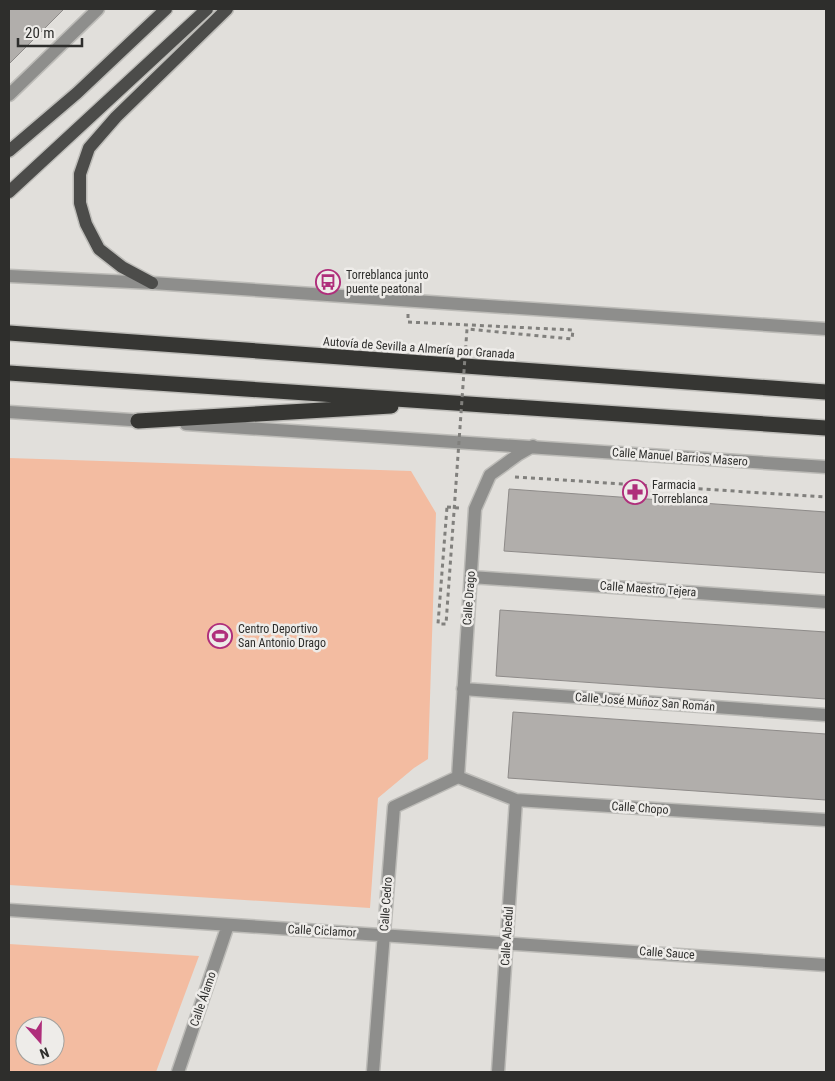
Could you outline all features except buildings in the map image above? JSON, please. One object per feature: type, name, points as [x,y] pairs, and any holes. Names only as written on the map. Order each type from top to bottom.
[{"type":"highway","name":"Autovía de Sevilla a Almería por Granada","points":[[9,333],[826,392]]},
{"type":"highway","points":[[9,373],[826,428]]},
{"type":"highway","points":[[789,390],[826,387]]},
{"type":"highway","points":[[138,421],[457,403]]},
{"type":"main road","points":[[9,151],[77,93],[166,9]]},
{"type":"main road","points":[[9,192],[207,9]]},
{"type":"main road","points":[[152,283],[122,267],[98,249],[86,224],[80,203],[80,174],[89,148],[116,117],[228,9]]},
{"type":"street","points":[[9,95],[98,9]]},
{"type":"street","points":[[9,276],[152,283],[826,329]]},
{"type":"street","name":"Calle Manuel Barrios Masero","points":[[9,412],[826,467]]},
{"type":"street","name":"Calle Drago","points":[[458,777],[475,509],[490,476],[533,446]]},
{"type":"street","name":"Calle Maestro Tejera","points":[[471,577],[826,602]]},
{"type":"street","name":"Calle José Muñoz San Román","points":[[463,689],[826,714]]},
{"type":"street","name":"Calle Chopo","points":[[458,777],[516,800],[826,820]]},
{"type":"street","name":"Calle Cedro","points":[[374,1072],[394,807],[458,777]]},
{"type":"street","name":"Calle Abedul","points":[[498,1072],[516,800]]},
{"type":"street","name":"Calle Ciclamor","points":[[9,910],[507,942]]},
{"type":"street","name":"Calle Álamo","points":[[178,1072],[228,925]]},
{"type":"street","name":"Calle Sauce","points":[[507,942],[826,965]]},
{"type":"path","points":[[408,314],[408,322],[573,330],[572,340],[467,329],[446,624],[438,624],[447,507]]},
{"type":"path","points":[[490,476],[826,498]]},
{"type":"shaded area","name":"Centro Deportivo San Antonio Drago","points":[[9,458],[411,471],[436,513],[428,759],[414,768],[378,798],[370,908],[9,885]]},
{"type":"shaded area","points":[[9,944],[199,956],[156,1072],[9,1072]]},
{"type":"place","name":"Torreblanca junto puente peatonal","points":[[328,282]]},
{"type":"place","name":"Farmacia Torreblanca","points":[[635,492]]},
{"type":"place","name":"Centro Deportivo San Antonio Drago","points":[[220,636]]}]
